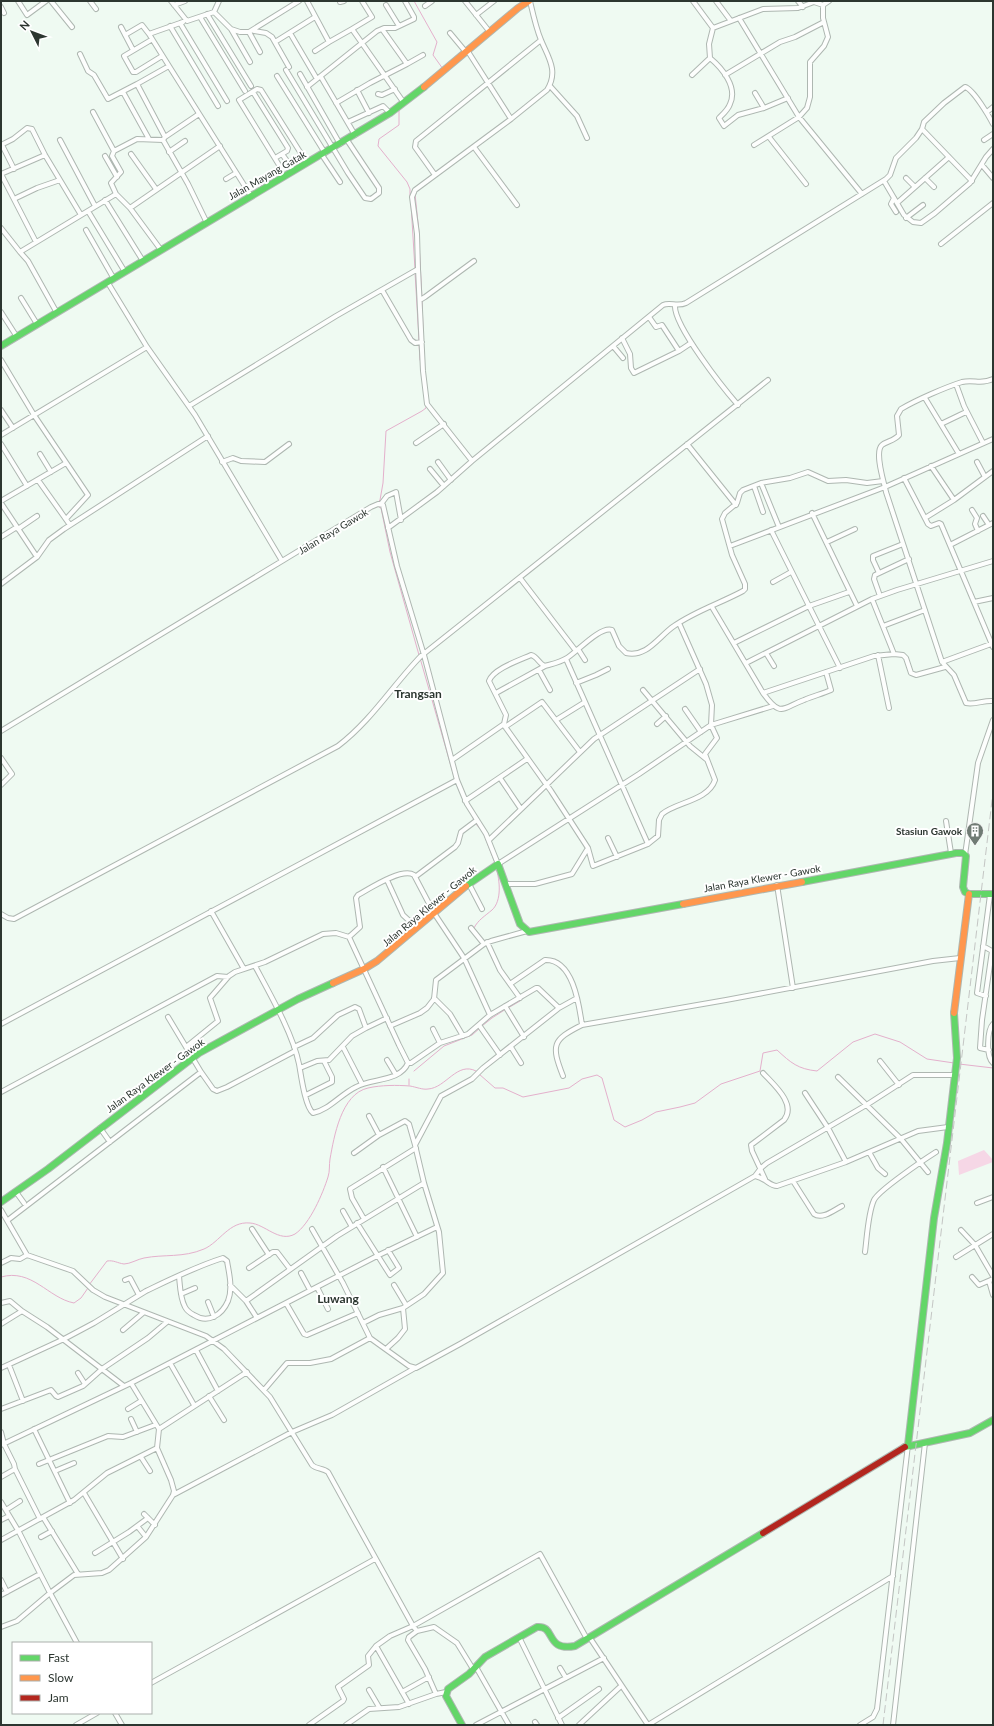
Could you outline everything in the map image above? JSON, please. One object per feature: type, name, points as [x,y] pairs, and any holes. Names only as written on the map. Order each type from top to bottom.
[{"type":"street","points":[[18,1],[26,15],[46,1]]},
{"type":"street","points":[[51,1],[72,27]]},
{"type":"street","points":[[90,1],[96,8]]},
{"type":"street","points":[[184,1],[174,5],[187,21]]},
{"type":"street","points":[[149,34],[214,12],[219,1]]},
{"type":"street","points":[[231,28],[240,32],[249,32],[299,1]]},
{"type":"street","points":[[307,1],[329,42]]},
{"type":"street","points":[[315,51],[372,16],[362,1]]},
{"type":"street","points":[[307,87],[382,29],[399,26],[415,18],[405,1]]},
{"type":"street","points":[[425,6],[432,1]]},
{"type":"street","points":[[465,1],[489,31]]},
{"type":"street","points":[[476,16],[494,1]]},
{"type":"street","points":[[472,461],[427,404],[420,343],[421,299],[416,270],[417,234],[412,197],[416,188],[511,119],[544,93],[550,86],[552,67],[550,57],[541,40],[528,1]]},
{"type":"street","name":"Jalan Mayang Gatak","points":[[1,346],[390,113],[404,103],[489,31],[528,1]]},
{"type":"street","points":[[693,1],[713,28]]},
{"type":"street","points":[[716,1],[731,21]]},
{"type":"street","points":[[798,1],[803,7]]},
{"type":"street","points":[[823,5],[829,1]]},
{"type":"street","points":[[713,28],[763,9],[803,7],[807,2],[816,2],[823,5]]},
{"type":"street","points":[[754,145],[799,117],[806,110],[809,104],[810,62],[824,46],[828,34],[824,22],[823,5]]},
{"type":"street","points":[[386,6],[399,26]]},
{"type":"street","points":[[1,7],[4,13]]},
{"type":"street","points":[[214,12],[231,28],[250,62]]},
{"type":"street","points":[[207,14],[251,86]]},
{"type":"street","points":[[200,17],[245,91]]},
{"type":"street","points":[[275,42],[316,17]]},
{"type":"street","points":[[739,18],[799,117],[862,194]]},
{"type":"street","points":[[724,75],[762,54],[780,42],[798,36],[824,22]]},
{"type":"street","points":[[180,23],[227,101]]},
{"type":"street","points":[[125,35],[142,26],[149,34],[251,196]]},
{"type":"street","points":[[170,26],[218,106]]},
{"type":"street","points":[[121,27],[133,50]]},
{"type":"street","points":[[713,28],[709,44],[712,60],[732,86],[733,96],[729,106],[719,118],[724,126],[738,115],[764,108],[788,98]]},
{"type":"street","points":[[352,29],[404,103]]},
{"type":"street","points":[[382,29],[407,64]]},
{"type":"street","points":[[254,30],[266,32],[275,42],[288,69],[348,173],[365,198],[374,198],[379,193],[379,188],[347,140]]},
{"type":"street","points":[[249,32],[260,52]]},
{"type":"street","points":[[290,33],[355,135]]},
{"type":"street","points":[[450,33],[466,51],[488,82],[511,119]]},
{"type":"street","points":[[152,40],[133,50],[124,57],[134,73],[162,56]]},
{"type":"street","points":[[435,175],[414,147],[415,143],[541,40]]},
{"type":"street","points":[[80,54],[88,71],[94,75],[107,98],[110,99],[169,66]]},
{"type":"street","points":[[336,103],[357,90],[386,76],[423,55]]},
{"type":"street","points":[[692,75],[712,60]]},
{"type":"street","points":[[300,74],[340,144]]},
{"type":"street","points":[[277,76],[340,182]]},
{"type":"street","points":[[137,84],[206,223]]},
{"type":"street","points":[[550,86],[577,116],[587,138]]},
{"type":"street","points":[[388,528],[401,520],[444,486],[472,461],[665,304],[683,304],[692,300],[884,181],[890,175],[896,158],[922,129],[924,122],[944,103],[966,87],[970,89],[987,112],[993,124]]},
{"type":"street","points":[[279,165],[239,100],[257,89],[260,89],[307,163]]},
{"type":"street","points":[[378,94],[382,95],[395,89]]},
{"type":"street","points":[[357,90],[369,113]]},
{"type":"street","points":[[123,92],[149,139]]},
{"type":"street","points":[[252,92],[288,148],[287,151],[274,158]]},
{"type":"street","points":[[755,93],[764,108]]},
{"type":"street","points":[[348,122],[384,106],[390,113]]},
{"type":"street","points":[[987,112],[993,107]]},
{"type":"street","points":[[93,112],[114,151],[113,158],[120,171],[111,183],[116,194],[130,208],[161,250]]},
{"type":"street","points":[[114,151],[133,140],[142,138],[164,138],[199,114]]},
{"type":"street","points":[[14,169],[2,145],[13,140],[27,128],[30,128],[81,215]]},
{"type":"street","points":[[922,129],[972,181]]},
{"type":"street","points":[[984,140],[993,134]]},
{"type":"street","points":[[769,137],[806,184]]},
{"type":"street","points":[[60,140],[95,206]]},
{"type":"street","points":[[170,152],[185,140]]},
{"type":"street","points":[[130,208],[220,146]]},
{"type":"street","points":[[474,146],[517,205]]},
{"type":"street","points":[[884,181],[906,218],[915,223],[923,222],[972,181],[993,148]]},
{"type":"street","points":[[131,154],[156,190]]},
{"type":"street","points":[[282,154],[294,171]]},
{"type":"street","points":[[36,242],[1,174],[45,155]]},
{"type":"street","points":[[105,156],[117,176]]},
{"type":"street","points":[[897,203],[949,157]]},
{"type":"street","points":[[108,161],[113,158]]},
{"type":"street","points":[[982,165],[993,178]]},
{"type":"street","points":[[226,179],[236,173]]},
{"type":"street","points":[[906,178],[915,187]]},
{"type":"street","points":[[925,178],[934,187]]},
{"type":"street","points":[[14,199],[37,188],[60,180]]},
{"type":"street","points":[[20,252],[116,194]]},
{"type":"street","points":[[894,198],[891,204],[896,212]]},
{"type":"street","points":[[105,200],[143,261]]},
{"type":"street","points":[[941,244],[993,203]]},
{"type":"street","points":[[906,218],[923,205]]},
{"type":"street","points":[[88,211],[125,272]]},
{"type":"street","points":[[1,228],[28,261],[57,313]]},
{"type":"street","points":[[86,230],[114,279]]},
{"type":"street","points":[[1,240],[7,237]]},
{"type":"street","points":[[421,299],[474,261]]},
{"type":"street","points":[[189,406],[416,270]]},
{"type":"street","points":[[108,283],[147,347],[189,406],[208,436],[282,561]]},
{"type":"street","points":[[382,290],[412,340],[420,343]]},
{"type":"street","points":[[21,298],[37,324]]},
{"type":"street","points":[[675,305],[676,311],[691,343],[738,405]]},
{"type":"street","points":[[1,312],[16,337]]},
{"type":"street","points":[[649,317],[656,326],[662,325],[679,351]]},
{"type":"street","points":[[622,338],[629,350],[631,368],[634,373],[679,351],[691,343]]},
{"type":"street","points":[[613,346],[623,358]]},
{"type":"street","points":[[1,435],[147,347]]},
{"type":"street","points":[[1,360],[34,415],[88,495],[66,519]]},
{"type":"street","points":[[993,379],[985,383],[968,381],[956,384],[899,410],[896,416],[898,436],[882,445],[880,448],[880,466],[883,481],[942,662],[954,675],[966,703],[971,704],[993,701]]},
{"type":"street","points":[[1,914],[8,918],[14,918],[338,746],[364,723],[421,657],[768,380]]},
{"type":"street","points":[[956,384],[966,412],[983,443]]},
{"type":"street","points":[[925,398],[959,454]]},
{"type":"street","points":[[1,410],[13,428]]},
{"type":"street","points":[[941,424],[966,412]]},
{"type":"street","points":[[416,443],[444,424]]},
{"type":"street","points":[[1,584],[37,558],[49,540],[208,436]]},
{"type":"street","points":[[730,546],[812,513],[885,487],[993,439]]},
{"type":"street","points":[[1,444],[27,486]]},
{"type":"street","points":[[222,462],[233,458],[241,461],[265,462],[289,444]]},
{"type":"street","points":[[687,444],[736,505]]},
{"type":"street","points":[[40,454],[51,472]]},
{"type":"street","points":[[438,462],[451,480]]},
{"type":"street","points":[[978,462],[985,477]]},
{"type":"street","points":[[37,558],[1,502],[66,463]]},
{"type":"street","points":[[931,466],[954,500]]},
{"type":"street","points":[[430,469],[444,486]]},
{"type":"street","points":[[925,518],[954,500],[993,471]]},
{"type":"street","points":[[496,693],[545,666],[566,659],[596,635],[610,629],[623,651],[630,654],[648,649],[679,622],[743,592],[745,589],[745,584],[732,555],[722,518],[736,505],[742,491],[761,483],[790,478],[808,472],[828,481],[846,480],[867,483],[883,481]]},
{"type":"street","points":[[904,478],[928,524],[931,526],[940,523],[992,645],[942,662]]},
{"type":"street","points":[[38,480],[70,525]]},
{"type":"street","points":[[761,483],[779,527]]},
{"type":"street","points":[[754,486],[763,512]]},
{"type":"street","name":"Jalan Raya Gawok","points":[[1,731],[282,561],[380,504],[387,496],[396,492],[401,520]]},
{"type":"street","points":[[380,504],[388,528],[421,657],[452,760],[456,781],[475,822],[489,840],[520,924],[527,931],[486,943],[464,958],[436,980],[434,998],[427,1008],[420,1014],[390,1026]]},
{"type":"street","points":[[972,510],[978,518],[975,524],[978,531]]},
{"type":"street","points":[[812,513],[857,606]]},
{"type":"street","points":[[1,537],[37,516]]},
{"type":"street","points":[[950,545],[991,524],[984,516]]},
{"type":"street","points":[[827,542],[855,529]]},
{"type":"street","points":[[771,530],[840,668]]},
{"type":"street","points":[[879,573],[873,560],[873,556],[903,544]]},
{"type":"street","points":[[880,596],[874,578],[879,573],[909,559]]},
{"type":"street","points":[[746,663],[872,599],[993,560]]},
{"type":"street","points":[[773,582],[791,572]]},
{"type":"street","points":[[520,578],[585,660]]},
{"type":"street","points":[[734,643],[809,606],[849,592]]},
{"type":"street","points":[[974,602],[993,598]]},
{"type":"street","points":[[872,599],[894,654]]},
{"type":"street","points":[[712,606],[763,693],[773,706],[784,709],[802,700],[830,691],[826,672]]},
{"type":"street","points":[[883,626],[925,610]]},
{"type":"street","points":[[679,622],[700,669],[711,700],[711,725],[717,738],[706,751],[706,759]]},
{"type":"street","points":[[766,653],[774,666]]},
{"type":"street","points":[[763,693],[840,668],[866,657],[894,654],[905,657],[911,673],[914,675],[945,667]]},
{"type":"street","points":[[545,666],[532,655],[503,668],[489,679],[506,715],[504,726],[588,848],[593,866],[648,844],[658,836],[659,820],[663,813],[698,797],[714,783],[715,780],[713,772],[706,759],[692,749],[643,690]]},
{"type":"street","points":[[878,656],[889,708]]},
{"type":"street","points":[[566,659],[648,844]]},
{"type":"street","points":[[576,683],[608,669]]},
{"type":"street","points":[[489,840],[580,752],[599,736],[700,669]]},
{"type":"street","points":[[539,670],[550,690]]},
{"type":"street","points":[[452,760],[540,702],[556,720],[580,752]]},
{"type":"street","points":[[556,720],[585,702]]},
{"type":"street","points":[[498,864],[711,725],[773,706]]},
{"type":"street","points":[[685,709],[701,732]]},
{"type":"street","points":[[657,724],[666,716]]},
{"type":"street","points":[[986,996],[977,993],[991,894],[969,894],[965,892],[963,887],[965,855],[978,763],[993,720]]},
{"type":"street","points":[[465,800],[527,759]]},
{"type":"street","points":[[1,785],[12,774],[2,760]]},
{"type":"street","points":[[500,778],[521,809]]},
{"type":"street","points":[[1,1024],[456,781]]},
{"type":"street","points":[[946,821],[951,853]]},
{"type":"street","points":[[415,877],[455,847],[458,843],[461,832],[475,822]]},
{"type":"street","points":[[608,838],[617,857]]},
{"type":"street","points":[[506,884],[535,884],[572,874],[588,848]]},
{"type":"street","name":"Jalan Raya Klewer - Gawok","points":[[527,931],[540,930],[777,885],[868,870],[951,853],[960,853],[965,855]]},
{"type":"street","name":"Jalan Raya Klewer - Gawok","points":[[1,1202],[193,1058],[277,1010],[364,969],[385,955],[468,884],[498,864]]},
{"type":"street","points":[[349,937],[360,927],[356,898],[358,895],[387,880],[408,872],[413,874],[434,913],[464,958],[490,1015]]},
{"type":"street","points":[[387,880],[403,915],[417,928]]},
{"type":"street","points":[[468,884],[482,909]]},
{"type":"street","points":[[777,885],[792,988]]},
{"type":"street","points":[[860,1725],[873,1717],[876,1711],[934,1216],[946,1152],[957,1058],[954,1014],[969,894]]},
{"type":"street","points":[[211,911],[244,969]]},
{"type":"street","points":[[471,928],[486,943],[500,970],[520,998]]},
{"type":"street","points":[[186,1047],[218,1022],[210,999],[228,977],[323,934],[332,932],[349,937],[408,1063]]},
{"type":"street","points":[[983,946],[992,951],[981,1026],[980,1048],[989,1050]]},
{"type":"street","points":[[563,1076],[556,1058],[555,1052],[557,1043],[564,1035],[582,1024],[792,988],[933,961],[960,958]]},
{"type":"street","points":[[510,984],[544,960],[549,960],[556,963],[568,973],[572,980],[582,1024]]},
{"type":"street","points":[[255,966],[295,1049],[310,1111],[313,1113],[322,1110],[362,1084],[396,1075],[404,1070],[408,1063],[411,1063],[440,1043],[463,1036],[480,1027],[490,1015],[506,1008],[538,988],[559,1008]]},
{"type":"street","points":[[1,1092],[217,976],[228,977]]},
{"type":"street","points":[[434,998],[450,1014],[463,1036]]},
{"type":"street","points":[[364,1219],[352,1198],[350,1189],[415,1147],[439,1099],[444,1094],[472,1079],[485,1066],[524,1037],[559,1008],[577,998]]},
{"type":"street","points":[[168,1017],[212,1089],[217,1091],[229,1086],[295,1049],[313,1038],[332,1019],[355,1007],[359,1010],[366,1028]]},
{"type":"street","points":[[506,1008],[524,1037]]},
{"type":"street","points":[[300,1068],[317,1061],[329,1060],[354,1035],[387,1018]]},
{"type":"street","points":[[981,1026],[992,1025],[988,1056],[993,1063]]},
{"type":"street","points":[[480,1027],[500,1055]]},
{"type":"street","points":[[433,1029],[440,1043]]},
{"type":"street","points":[[343,1047],[362,1084]]},
{"type":"street","points":[[511,1047],[521,1063]]},
{"type":"street","points":[[387,1060],[396,1075]]},
{"type":"street","points":[[306,1095],[332,1082],[332,1077],[324,1061]]},
{"type":"street","points":[[880,1061],[899,1085]]},
{"type":"street","points":[[8,1220],[201,1072]]},
{"type":"street","points":[[763,1073],[784,1097],[787,1107],[786,1118],[752,1145],[752,1151],[765,1179]]},
{"type":"street","points":[[1,1627],[17,1622],[72,1577],[78,1574],[106,1572],[123,1559],[146,1537],[173,1495],[292,1432],[332,1415],[460,1344],[756,1176],[761,1168],[915,1075],[955,1073]]},
{"type":"street","points":[[838,1077],[868,1104],[928,1172]]},
{"type":"street","points":[[805,1093],[828,1128],[846,1162]]},
{"type":"street","points":[[369,1116],[378,1135]]},
{"type":"street","points":[[354,1152],[378,1135],[403,1121],[407,1121],[437,1227],[443,1274],[424,1294],[405,1307],[379,1315],[363,1323]]},
{"type":"street","points":[[756,1176],[765,1179],[774,1187],[846,1162],[926,1129],[948,1127]]},
{"type":"street","points":[[100,1128],[110,1142]]},
{"type":"street","points":[[869,1152],[879,1169],[885,1174]]},
{"type":"street","points":[[865,1252],[872,1209],[876,1196],[920,1162],[936,1152]]},
{"type":"street","points":[[383,1167],[416,1237]]},
{"type":"street","points":[[793,1181],[814,1214],[817,1216],[822,1216],[842,1206]]},
{"type":"street","points":[[246,1301],[322,1246],[424,1183]]},
{"type":"street","points":[[16,1192],[24,1203]]},
{"type":"street","points":[[977,1203],[993,1197]]},
{"type":"street","points":[[1,1210],[8,1220],[23,1251],[27,1255],[73,1271],[93,1290],[167,1322],[206,1336],[229,1353],[270,1397],[314,1468],[328,1472],[375,1559],[417,1631]]},
{"type":"street","points":[[343,1211],[352,1227]]},
{"type":"street","points":[[357,1224],[390,1275],[399,1268],[388,1250]]},
{"type":"street","points":[[2,1445],[213,1342],[310,1290],[437,1227]]},
{"type":"street","points":[[252,1229],[269,1255]]},
{"type":"street","points":[[312,1229],[339,1276],[370,1338],[386,1348],[409,1366],[416,1368]]},
{"type":"street","points":[[961,1230],[975,1245],[992,1278],[993,1295]]},
{"type":"street","points":[[956,1257],[993,1234]]},
{"type":"street","points":[[249,1268],[274,1252],[278,1252],[290,1269]]},
{"type":"street","points":[[1,1263],[11,1258],[20,1259],[27,1255]]},
{"type":"street","points":[[1,1368],[64,1339],[94,1323],[139,1295],[179,1276],[224,1258],[227,1261],[230,1285],[228,1300],[214,1317],[203,1319],[189,1312],[184,1305],[179,1276]]},
{"type":"street","points":[[301,1273],[310,1290]]},
{"type":"street","points":[[972,1277],[979,1285],[992,1278]]},
{"type":"street","points":[[125,1280],[130,1278],[139,1295]]},
{"type":"street","points":[[230,1285],[246,1301],[257,1318]]},
{"type":"street","points":[[386,1348],[398,1338],[405,1329],[405,1307],[394,1285]]},
{"type":"street","points":[[317,1287],[328,1309]]},
{"type":"street","points":[[181,1294],[195,1288]]},
{"type":"street","points":[[1,1303],[10,1302],[64,1339],[124,1386]]},
{"type":"street","points":[[208,1302],[214,1317]]},
{"type":"street","points":[[286,1303],[304,1334],[307,1335],[358,1313]]},
{"type":"street","points":[[1,1324],[22,1311]]},
{"type":"street","points":[[123,1330],[143,1312]]},
{"type":"street","points":[[1,1409],[51,1390],[58,1397],[86,1384],[102,1369],[142,1342],[167,1322]]},
{"type":"street","points":[[264,1390],[287,1363],[310,1363],[331,1359],[370,1338]]},
{"type":"street","points":[[196,1350],[218,1390]]},
{"type":"street","points":[[170,1363],[194,1405]]},
{"type":"street","points":[[8,1365],[23,1401]]},
{"type":"street","points":[[39,1464],[49,1458],[108,1436],[123,1436],[157,1427],[247,1372]]},
{"type":"street","points":[[78,1373],[86,1384]]},
{"type":"street","points":[[131,1383],[157,1427],[158,1448],[171,1480],[173,1495]]},
{"type":"street","points":[[209,1396],[224,1420]]},
{"type":"street","points":[[128,1408],[142,1401]]},
{"type":"street","points":[[131,1419],[138,1432]]},
{"type":"street","points":[[346,1725],[369,1709],[379,1707],[399,1707],[446,1692],[469,1674],[485,1657],[540,1626],[544,1627],[557,1646],[564,1649],[575,1646],[589,1639],[908,1445],[970,1434],[993,1420]]},
{"type":"street","points":[[34,1429],[70,1503]]},
{"type":"street","points":[[1,1432],[2,1445],[14,1464],[15,1469],[42,1518],[52,1531],[78,1574]]},
{"type":"street","points":[[893,1725],[925,1443]]},
{"type":"street","points":[[1,1540],[19,1532],[70,1503],[107,1473],[158,1448]]},
{"type":"street","points":[[141,1456],[150,1471]]},
{"type":"street","points":[[55,1471],[74,1463]]},
{"type":"street","points":[[1,1477],[15,1469]]},
{"type":"street","points":[[84,1493],[123,1559]]},
{"type":"street","points":[[6,1510],[20,1501]]},
{"type":"street","points":[[1,1502],[19,1532],[50,1594],[76,1642]]},
{"type":"street","points":[[144,1514],[155,1525]]},
{"type":"street","points":[[1,1520],[9,1516]]},
{"type":"street","points":[[95,1553],[138,1527],[148,1518]]},
{"type":"street","points":[[138,1527],[146,1537]]},
{"type":"street","points":[[41,1537],[52,1531]]},
{"type":"street","points":[[309,1725],[343,1702],[344,1699],[338,1687],[369,1665],[368,1656],[376,1646],[390,1636],[413,1626],[540,1554],[589,1639],[604,1658],[648,1725],[893,1576]]},
{"type":"street","points":[[152,1682],[375,1559]]},
{"type":"street","points":[[1,1595],[40,1574]]},
{"type":"street","points":[[1,1580],[7,1592]]},
{"type":"street","points":[[436,1694],[429,1677],[408,1640],[409,1637],[417,1631],[429,1627],[437,1628],[457,1643],[509,1725]]},
{"type":"street","points":[[519,1637],[562,1725]]},
{"type":"street","points":[[376,1646],[409,1704]]},
{"type":"street","points":[[476,1725],[604,1658]]},
{"type":"street","points":[[560,1668],[566,1678]]},
{"type":"street","points":[[402,1692],[429,1677]]},
{"type":"street","points":[[579,1725],[621,1686]]},
{"type":"street","points":[[558,1718],[599,1689]]},
{"type":"street","points":[[369,1690],[379,1707]]},
{"type":"street","points":[[446,1692],[446,1697],[462,1725]]},
{"type":"street","points":[[76,1725],[95,1714]]},
{"type":"street","points":[[116,1714],[122,1725]]},
{"type":"shaded area","points":[[984,1150],[993,1162],[959,1175],[958,1161]]},
{"type":"waterway","points":[[414,1],[437,42],[433,55],[443,69]]},
{"type":"waterway","points":[[399,110],[399,125],[379,139],[378,146],[407,182],[410,189],[410,197]]},
{"type":"waterway","points":[[415,194],[419,232]]},
{"type":"waterway","points":[[411,204],[415,269]]},
{"type":"waterway","points":[[419,243],[422,298]]},
{"type":"waterway","points":[[415,272],[419,340]]},
{"type":"waterway","points":[[422,301],[423,329]]},
{"type":"waterway","points":[[419,344],[420,360]]},
{"type":"waterway","points":[[378,502],[380,500],[383,483],[386,431],[422,411],[426,408],[426,405]]},
{"type":"waterway","points":[[379,507],[381,508],[390,552],[419,655]]},
{"type":"waterway","points":[[420,658],[455,780]]},
{"type":"waterway","points":[[456,783],[474,820]]},
{"type":"waterway","points":[[475,823],[483,832],[495,863]]},
{"type":"waterway","points":[[480,936],[474,928],[480,920],[492,910],[499,896],[499,884],[496,868]]},
{"type":"waterway","points":[[492,958],[497,968]]},
{"type":"waterway","points":[[508,1008],[520,1001]]},
{"type":"waterway","points":[[482,1026],[506,1009]]},
{"type":"waterway","points":[[414,1071],[444,1046],[472,1035],[480,1028]]},
{"type":"waterway","points":[[479,1074],[495,1088],[503,1088],[523,1097],[569,1088],[582,1079],[597,1075],[602,1078],[614,1120],[625,1127],[656,1112],[695,1103],[721,1084],[760,1071],[763,1053],[777,1050],[795,1065],[805,1069],[817,1071],[853,1042],[875,1034],[900,1042],[927,1059],[954,1063]]},
{"type":"waterway","points":[[959,1064],[993,1068]]},
{"type":"waterway","points":[[89,1285],[107,1261],[126,1264],[144,1258],[189,1254],[210,1246],[230,1229],[243,1223],[256,1224],[278,1235],[289,1236],[295,1234],[311,1216],[323,1191],[329,1175],[330,1159],[340,1118],[351,1099],[359,1092],[378,1086],[410,1086],[424,1089],[434,1088],[463,1069],[476,1071]]},
{"type":"waterway","points":[[409,1079],[409,1085]]},
{"type":"waterway","points":[[1,1277],[12,1275],[31,1280],[56,1296],[74,1303],[81,1298],[88,1288]]},
{"type":"railway","points":[[883,1725],[993,792]]},
{"type":"traffic: fast","points":[[1,346],[390,113],[424,87]]},
{"type":"traffic: fast","points":[[802,882],[956,853],[963,853],[966,856],[963,887],[965,892],[969,894],[993,894]]},
{"type":"traffic: fast","points":[[466,886],[498,864],[520,924],[529,932],[683,904]]},
{"type":"traffic: fast","points":[[1,1202],[48,1169],[199,1053],[298,999],[333,983]]},
{"type":"traffic: fast","points":[[908,1445],[934,1218],[947,1143],[957,1058],[954,1013]]},
{"type":"traffic: fast","points":[[905,1447],[970,1433],[993,1420]]},
{"type":"traffic: fast","points":[[462,1725],[446,1696],[448,1689],[469,1674],[485,1657],[537,1627],[543,1627],[547,1630],[555,1642],[559,1645],[566,1647],[575,1646],[763,1533]]},
{"type":"traffic: slow","points":[[424,87],[518,8],[529,1]]},
{"type":"traffic: slow","points":[[683,904],[802,882]]},
{"type":"traffic: slow","points":[[333,983],[364,969],[377,961],[466,886]]},
{"type":"traffic: slow","points":[[954,1013],[969,894]]},
{"type":"traffic: jam","points":[[763,1533],[905,1447]]},
{"type":"place","name":"Stasiun Gawok","points":[[975,846]]},
{"type":"district","name":"Trangsan","points":[[418,693]]},
{"type":"district","name":"Luwang","points":[[338,1298]]}]
